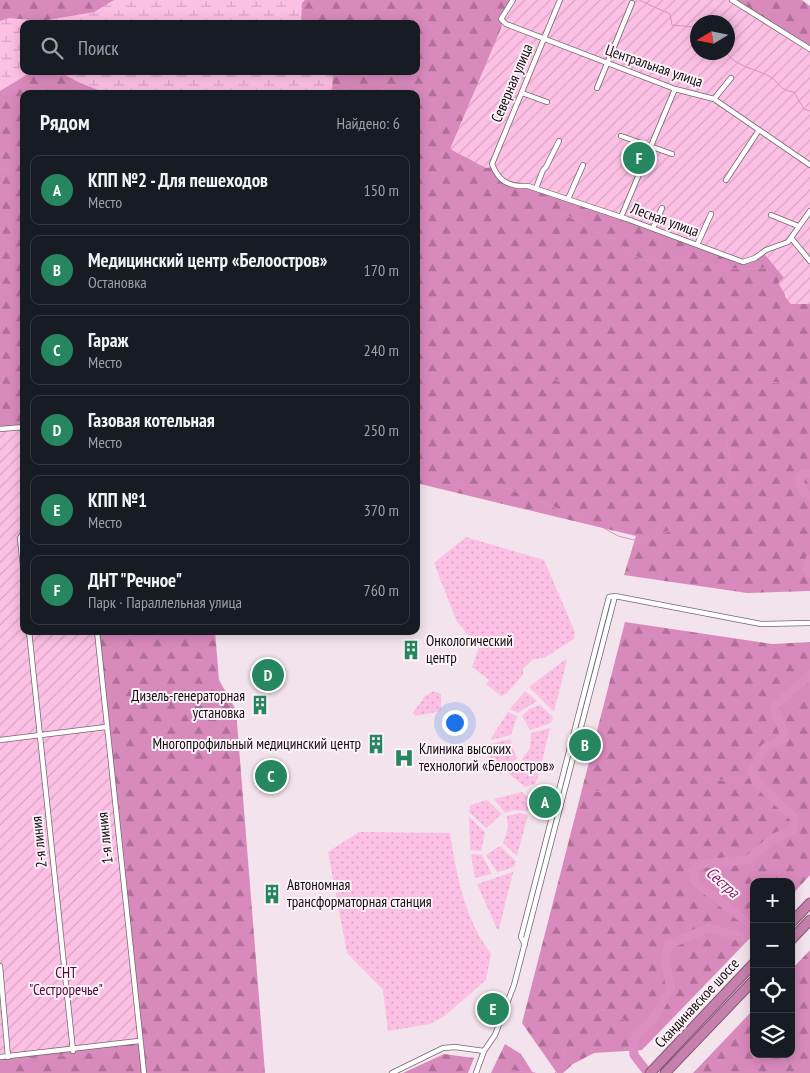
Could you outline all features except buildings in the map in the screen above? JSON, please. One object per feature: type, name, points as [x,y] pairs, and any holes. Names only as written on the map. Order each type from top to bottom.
[{"type":"highway","points":[[795,919],[810,903]]},
{"type":"highway","points":[[795,936],[810,920]]},
{"type":"highway","name":"Скандинавское шоссе","points":[[650,1073],[750,967]]},
{"type":"highway","name":"Скандинавское шоссе","points":[[666,1072],[750,984]]},
{"type":"street","name":"Центральная улица","points":[[513,0],[502,17],[502,22],[675,89],[714,99],[810,165]]},
{"type":"street","name":"Северная улица","points":[[496,176],[492,164],[560,0]]},
{"type":"street","points":[[732,0],[810,49]]},
{"type":"street","points":[[597,88],[632,3]]},
{"type":"street","points":[[714,99],[731,78]]},
{"type":"street","points":[[621,217],[675,89]]},
{"type":"street","points":[[522,93],[547,102]]},
{"type":"street","points":[[726,180],[759,130]]},
{"type":"street","points":[[621,136],[672,154]]},
{"type":"street","points":[[536,188],[543,170],[559,141]]},
{"type":"street","points":[[568,199],[583,165]]},
{"type":"street","name":"Лесная улица","points":[[496,176],[508,184],[536,188],[653,228],[743,262],[755,258],[766,250],[784,245],[792,238]]},
{"type":"street","points":[[653,228],[662,208]]},
{"type":"street","points":[[810,211],[798,226],[792,238],[810,261]]},
{"type":"street","points":[[697,244],[711,214]]},
{"type":"street","points":[[771,215],[798,226]]},
{"type":"street","points":[[0,429],[20,427]]},
{"type":"street","points":[[476,1073],[484,1051],[499,1026],[514,985],[525,945],[521,938],[609,597],[615,596],[762,624],[810,623]]},
{"type":"street","name":"2-я линия","points":[[30,635],[73,1051]]},
{"type":"street","name":"1-я линия","points":[[97,635],[139,1041],[144,1073]]},
{"type":"street","points":[[0,740],[106,727]]},
{"type":"street","points":[[0,966],[8,1057]]},
{"type":"street","points":[[0,1057],[73,1051],[139,1041]]},
{"type":"street","points":[[392,1073],[443,1048],[455,1047],[484,1051]]},
{"type":"green space","points":[[0,0],[513,0],[502,22],[493,167],[528,186],[763,252],[785,278],[785,296],[791,304],[810,304],[810,591],[747,593],[624,575],[636,536],[420,484],[420,90],[20,90],[20,427],[0,429]]},
{"type":"green space","points":[[114,0],[305,0],[302,3],[301,20],[47,20],[94,12]]},
{"type":"green space","points":[[513,0],[732,0],[810,49],[810,304],[791,304],[778,283],[784,278],[763,252],[743,262],[528,186],[508,185],[493,167],[486,168],[450,149]]},
{"type":"green space","points":[[732,0],[802,0],[810,6],[810,49]]},
{"type":"green space","points":[[9,18],[30,20],[20,20],[20,75],[26,75],[0,91],[0,21]]},
{"type":"green space","points":[[65,75],[333,75],[332,90],[98,90]]},
{"type":"green space","name":"СНТ \"Сестроречье\"","points":[[20,427],[20,635],[97,635],[139,1037],[138,1041],[0,1057],[0,429]]},
{"type":"green space","points":[[466,537],[544,560],[575,632],[574,639],[544,658],[533,659],[523,669],[523,675],[506,694],[501,696],[486,684],[489,680],[472,667],[479,647],[457,622],[434,563]]},
{"type":"green space","points":[[625,622],[772,644],[810,642],[810,875],[795,892],[795,878],[750,878],[750,938],[642,1050],[594,1053],[573,1064],[563,1073],[557,1073],[522,1023]]},
{"type":"green space","points":[[96,635],[215,635],[219,680],[236,710],[265,1073],[0,1073],[0,1057]]},
{"type":"green space","points":[[567,660],[554,712],[529,687]]},
{"type":"green space","points":[[434,691],[441,694],[441,711],[415,716],[413,713],[425,696]]},
{"type":"green space","points":[[525,691],[537,701],[518,713],[510,709]]},
{"type":"green space","points":[[540,705],[553,717],[551,723],[530,730],[522,716],[529,709]]},
{"type":"green space","points":[[508,712],[517,716],[511,735],[490,740]]},
{"type":"green space","points":[[550,728],[540,770],[528,765],[522,759],[530,748],[531,733]]},
{"type":"green space","points":[[510,739],[517,759],[510,763],[497,764],[485,753],[488,745]]},
{"type":"green space","points":[[520,762],[539,774],[535,784],[525,787],[502,768]]},
{"type":"green space","points":[[522,792],[531,800],[528,811],[514,810],[505,813],[494,799]]},
{"type":"green space","points":[[487,800],[502,814],[486,828],[469,812],[470,805]]},
{"type":"green space","points":[[520,813],[528,815],[517,856],[503,843],[508,828],[507,816]]},
{"type":"green space","points":[[469,817],[485,832],[481,851],[470,850]]},
{"type":"green space","points":[[359,832],[450,833],[459,881],[468,911],[474,926],[491,954],[486,980],[446,1015],[430,1024],[388,1031],[383,990],[347,953],[328,852]]},
{"type":"green space","points":[[500,846],[516,861],[514,867],[497,872],[486,855]]},
{"type":"green space","points":[[471,854],[482,855],[492,874],[475,878]]},
{"type":"green space","points":[[513,872],[499,929],[497,929],[477,884]]},
{"type":"green space","points":[[810,950],[810,1073],[693,1073],[750,1013],[750,1058],[795,1058],[795,966]]},
{"type":"green space","points":[[505,1044],[521,1054],[533,1073],[491,1073]]},
{"type":"green space","points":[[444,1054],[474,1058],[468,1073],[403,1073]]},
{"type":"waterway","points":[[639,0],[670,14],[672,25],[690,27]]},
{"type":"waterway","points":[[734,60],[769,76],[782,88],[794,92],[804,109],[810,111]]},
{"type":"waterway","points":[[0,168],[20,174]]},
{"type":"waterway","points":[[547,209],[570,217],[617,240],[631,255],[645,260],[684,261],[733,269],[766,268],[786,307],[810,312]]},
{"type":"waterway","points":[[490,359],[528,369],[585,392],[691,383],[717,396],[733,408]]},
{"type":"waterway","points":[[420,473],[441,485],[500,485],[602,527],[618,536],[634,540],[653,537],[673,529],[701,512],[727,487],[731,475],[726,430],[728,418],[737,400],[751,388],[769,382],[792,384],[802,389],[810,398]]},
{"type":"waterway","name":"Сестра","points":[[810,474],[804,473],[799,481],[804,493],[810,496]]},
{"type":"waterway","name":"Сестра","points":[[810,559],[807,568],[810,573]]},
{"type":"waterway","name":"Сестра","points":[[648,1073],[634,1055],[633,1043],[637,1032],[651,1022],[671,988],[666,960],[670,944],[709,928],[742,937],[749,933],[751,925],[694,881],[693,870],[701,864],[748,860],[774,838],[793,830],[795,818],[756,782],[752,768],[765,748],[784,738],[775,706],[810,675]]},
{"type":"waterway","points":[[585,791],[615,792],[666,775],[681,774],[726,781],[755,777]]},
{"type":"waterway","points":[[555,1073],[562,1065],[569,1037],[577,1026],[593,1013],[605,1010],[614,1012],[637,1032]]},
{"type":"waterway","points":[[0,1061],[72,1055],[136,1046]]},
{"type":"waterway","points":[[497,1069],[535,1073]]},
{"type":"waterway","points":[[456,1073],[463,1071]]},
{"type":"place","name":"ДНТ \"Речное\"","points":[[639,158]]},
{"type":"place","name":"Онкологический центр","points":[[411,650]]},
{"type":"place","name":"Газовая котельная","points":[[268,675]]},
{"type":"place","name":"Дизель-генераторная установка","points":[[260,705]]},
{"type":"place","name":"Многопрофильный медицинский центр","points":[[376,744]]},
{"type":"place","name":"Медицинский центр «Белоостров»","points":[[585,745]]},
{"type":"place","name":"Клиника высоких технологий «Белоостров»","points":[[404,758]]},
{"type":"place","name":"Гараж","points":[[271,776]]},
{"type":"place","name":"КПП №2 - Для пешеходов","points":[[545,802]]},
{"type":"place","name":"Автономная трансформаторная станция","points":[[272,894]]},
{"type":"place","name":"КПП №1","points":[[493,1009]]}]
